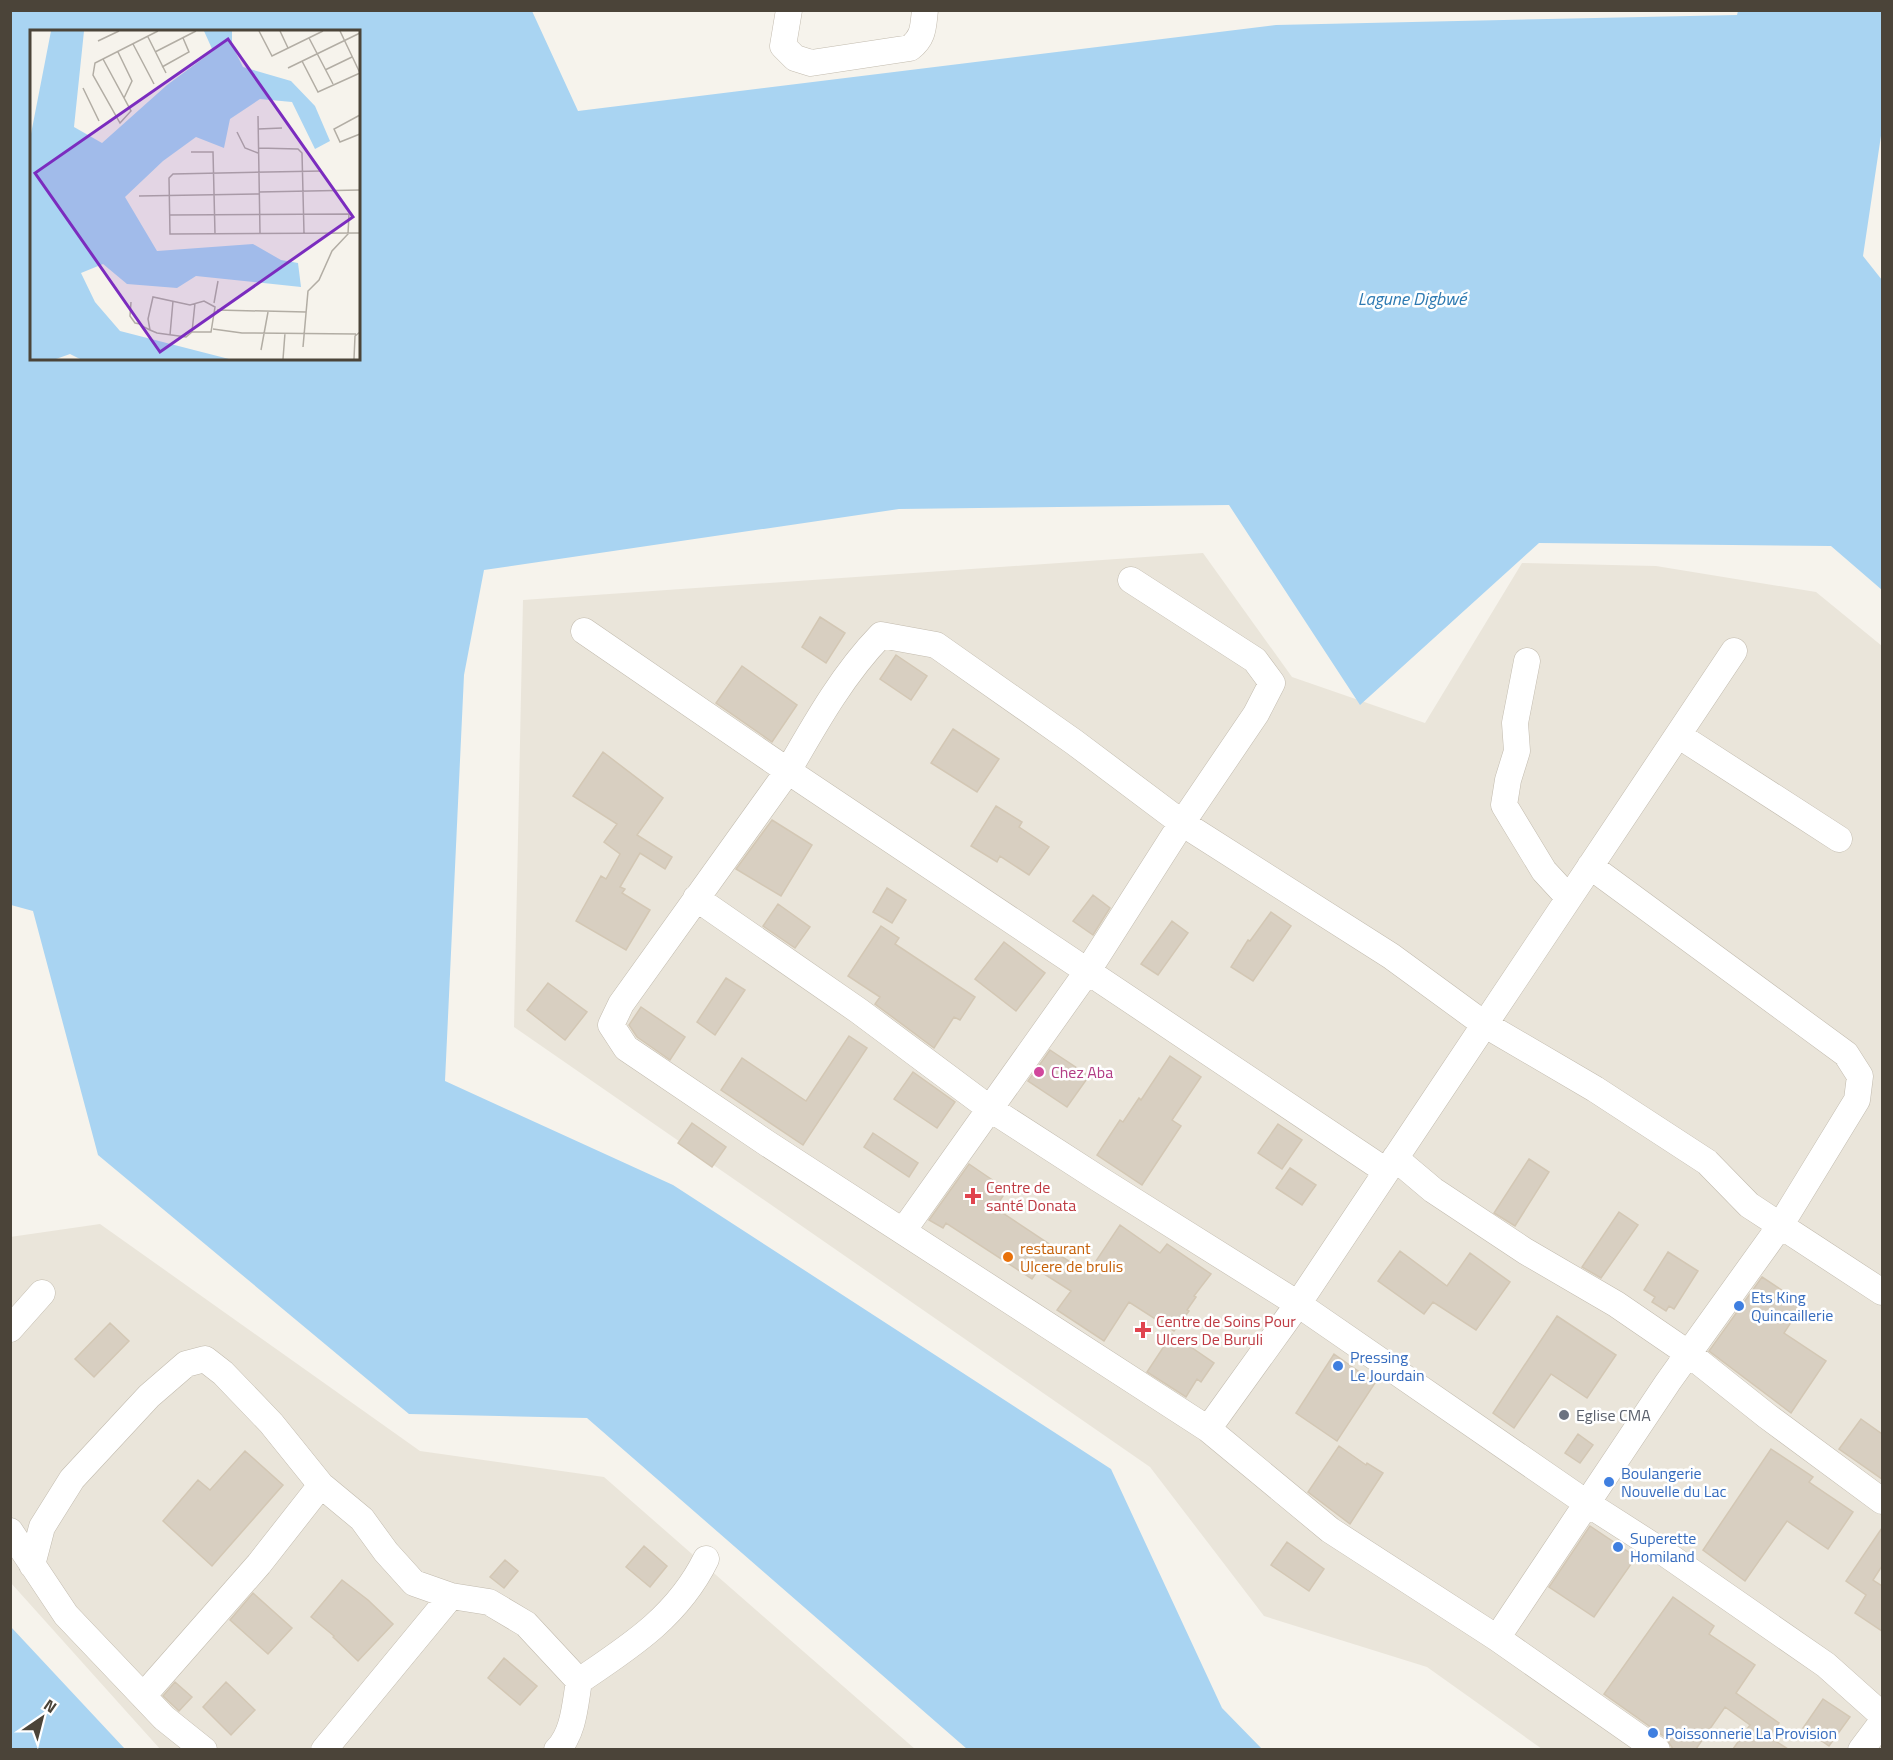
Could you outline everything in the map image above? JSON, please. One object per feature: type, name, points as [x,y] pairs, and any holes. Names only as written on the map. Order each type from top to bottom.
[{"type":"street","points":[[789,10],[783,46],[795,58],[811,63],[910,48],[919,41],[925,10]]},
{"type":"street","points":[[903,1231],[1087,972],[1182,823],[1256,714],[1272,683],[1256,660],[1131,580]]},
{"type":"street","points":[[584,631],[1087,972],[1525,1251],[1616,1304],[1689,1354],[1767,1416],[1882,1501]]},
{"type":"street","points":[[1657,1749],[1497,1638],[1330,1530],[1208,1429],[768,1144],[626,1048],[611,1025],[621,1004],[788,771],[850,671],[881,634],[936,645],[1074,742],[1182,823],[1391,956],[1484,1024],[1595,1089],[1707,1162],[1749,1205],[1882,1292]]},
{"type":"street","points":[[1208,1429],[1298,1304],[1734,651]]},
{"type":"street","points":[[1527,661],[1515,723],[1517,751],[1508,780],[1504,805],[1544,872],[1568,897]]},
{"type":"street","points":[[1678,735],[1839,839]]},
{"type":"street","points":[[1497,1638],[1668,1382],[1780,1226],[1857,1100],[1860,1076],[1846,1054],[1590,866]]},
{"type":"street","points":[[696,898],[859,1011],[989,1108],[1298,1304],[1588,1504],[1666,1554],[1826,1665],[1882,1716]]},
{"type":"street","points":[[10,1329],[42,1293]]},
{"type":"street","points":[[32,1565],[42,1527],[72,1479],[149,1396],[186,1364],[205,1359],[223,1373],[271,1423],[321,1485],[362,1519],[386,1552],[414,1583],[451,1596],[489,1602],[526,1624],[579,1681]]},
{"type":"street","points":[[143,1696],[259,1564],[321,1485]]},
{"type":"street","points":[[10,1531],[66,1615],[164,1718],[204,1749]]},
{"type":"street","points":[[565,1747],[574,1714],[579,1681],[629,1647],[675,1608],[695,1582],[706,1558]]},
{"type":"street","points":[[324,1749],[451,1596]]},
{"type":"street","points":[[1861,1749],[1882,1722]]},
{"type":"shaded area","points":[[1203,553],[1292,677],[1425,723],[1522,563],[1656,566],[1816,592],[1882,646],[1882,1749],[1542,1749],[1427,1667],[1264,1616],[1150,1467],[514,1027],[523,600]]},
{"type":"shaded area","points":[[100,1224],[420,1451],[604,1477],[915,1749],[160,1749],[11,1583],[10,1237]]},
{"type":"water","name":"Lagune Digbwé","points":[[11,11],[532,11],[578,111],[1276,25],[1737,15],[1738,11],[1882,11],[1882,129],[1863,256],[1882,280],[1882,590],[1831,546],[1539,543],[1360,705],[1229,505],[899,509],[484,570],[464,675],[445,1081],[673,1185],[1111,1469],[1222,1708],[1262,1749],[967,1749],[587,1418],[409,1414],[98,1155],[33,911],[11,905]]},
{"type":"water","points":[[11,1627],[125,1749],[11,1749]]},
{"type":"building","points":[[820,617],[845,633],[826,663],[802,647]]},
{"type":"building","points":[[896,655],[927,676],[911,700],[880,679]]},
{"type":"building","points":[[742,666],[797,705],[772,742],[716,703]]},
{"type":"building","points":[[953,729],[999,759],[977,792],[931,763]]},
{"type":"building","points":[[603,752],[663,798],[637,835],[672,857],[665,869],[640,853],[620,887],[625,889],[622,893],[650,910],[626,950],[576,921],[601,876],[606,879],[620,854],[604,842],[617,824],[573,796]]},
{"type":"building","points":[[996,806],[1022,822],[1019,827],[1049,847],[1029,875],[1000,856],[997,862],[971,846]]},
{"type":"building","points":[[772,820],[812,845],[781,896],[736,869]]},
{"type":"building","points":[[887,888],[906,900],[892,923],[873,912]]},
{"type":"building","points":[[1093,895],[1110,908],[1093,935],[1073,921]]},
{"type":"building","points":[[778,904],[810,927],[795,948],[763,926]]},
{"type":"building","points":[[1271,912],[1291,926],[1253,981],[1231,967],[1248,940],[1250,941]]},
{"type":"building","points":[[1172,921],[1188,933],[1158,975],[1141,964]]},
{"type":"building","points":[[881,926],[899,938],[895,944],[975,997],[960,1020],[954,1017],[934,1048],[875,1004],[880,997],[848,976]]},
{"type":"building","points":[[1004,942],[1045,973],[1016,1011],[975,979]]},
{"type":"building","points":[[726,978],[745,990],[715,1035],[697,1022]]},
{"type":"building","points":[[548,983],[587,1012],[565,1040],[527,1010]]},
{"type":"building","points":[[641,1007],[685,1037],[670,1060],[637,1037],[629,1025]]},
{"type":"building","points":[[849,1036],[867,1048],[803,1145],[721,1090],[742,1058],[806,1101]]},
{"type":"building","points":[[1050,1050],[1089,1076],[1067,1107],[1028,1081]]},
{"type":"building","points":[[1170,1056],[1201,1077],[1172,1120],[1181,1126],[1142,1185],[1097,1155],[1120,1120],[1123,1122],[1139,1098],[1141,1100]]},
{"type":"building","points":[[913,1072],[955,1102],[937,1128],[894,1099]]},
{"type":"building","points":[[692,1123],[726,1147],[712,1167],[678,1143]]},
{"type":"building","points":[[1278,1124],[1302,1140],[1282,1169],[1258,1153]]},
{"type":"building","points":[[873,1133],[918,1163],[909,1177],[864,1147]]},
{"type":"building","points":[[1529,1159],[1549,1172],[1515,1226],[1494,1213]]},
{"type":"building","points":[[969,1164],[1007,1190],[995,1208],[1054,1247],[1051,1250],[1088,1273],[1120,1225],[1160,1253],[1167,1244],[1211,1274],[1194,1296],[1196,1297],[1187,1310],[1189,1311],[1174,1331],[1129,1302],[1104,1341],[1057,1310],[1071,1291],[1038,1270],[1032,1279],[946,1223],[943,1228],[929,1220]]},
{"type":"building","points":[[1290,1168],[1316,1185],[1302,1205],[1276,1188]]},
{"type":"building","points":[[1619,1212],[1638,1225],[1601,1278],[1582,1267]]},
{"type":"building","points":[[1400,1251],[1447,1286],[1470,1253],[1510,1282],[1476,1330],[1433,1302],[1424,1314],[1378,1281]]},
{"type":"building","points":[[1668,1252],[1698,1271],[1674,1309],[1669,1306],[1666,1311],[1652,1302],[1655,1297],[1644,1290]]},
{"type":"building","points":[[1762,1277],[1803,1304],[1784,1333],[1826,1361],[1791,1413],[1709,1351]]},
{"type":"building","points":[[1557,1316],[1616,1355],[1587,1398],[1551,1374],[1514,1428],[1493,1413]]},
{"type":"building","points":[[110,1323],[129,1341],[94,1377],[75,1359]]},
{"type":"building","points":[[1172,1334],[1214,1363],[1201,1382],[1197,1379],[1186,1397],[1147,1372]]},
{"type":"building","points":[[1334,1354],[1375,1383],[1337,1441],[1296,1413]]},
{"type":"building","points":[[1861,1419],[1882,1434],[1882,1479],[1839,1449]]},
{"type":"building","points":[[1578,1434],[1593,1445],[1580,1463],[1565,1453]]},
{"type":"building","points":[[1339,1446],[1366,1465],[1367,1463],[1383,1473],[1350,1524],[1308,1492]]},
{"type":"building","points":[[1771,1449],[1813,1477],[1809,1482],[1853,1512],[1828,1549],[1787,1521],[1745,1581],[1703,1550]]},
{"type":"building","points":[[245,1451],[283,1485],[212,1566],[163,1521],[198,1480],[210,1490]]},
{"type":"building","points":[[1590,1526],[1636,1557],[1594,1617],[1549,1587]]},
{"type":"building","points":[[1882,1528],[1882,1566],[1873,1580],[1882,1586],[1882,1631],[1855,1613],[1866,1595],[1846,1581]]},
{"type":"building","points":[[1287,1542],[1324,1569],[1309,1591],[1271,1565]]},
{"type":"building","points":[[644,1546],[667,1566],[650,1587],[626,1567]]},
{"type":"building","points":[[505,1560],[518,1571],[504,1588],[490,1577]]},
{"type":"building","points":[[342,1580],[368,1600],[393,1624],[358,1661],[334,1636],[311,1617]]},
{"type":"building","points":[[253,1593],[292,1628],[268,1654],[230,1620]]},
{"type":"building","points":[[1673,1597],[1714,1626],[1709,1634],[1755,1665],[1736,1693],[1779,1723],[1769,1737],[1788,1749],[1733,1749],[1750,1725],[1725,1707],[1696,1749],[1673,1749],[1666,1738],[1604,1694]]},
{"type":"building","points":[[504,1658],[537,1686],[520,1705],[488,1678]]},
{"type":"building","points":[[175,1682],[192,1697],[179,1711],[163,1696]]},
{"type":"building","points":[[226,1682],[255,1710],[231,1735],[203,1707]]},
{"type":"building","points":[[1823,1699],[1850,1717],[1829,1746],[1803,1728]]},
{"type":"place","name":"Chez Aba","points":[[1039,1072]]},
{"type":"place","name":"Centre de santé Donata","points":[[973,1196]]},
{"type":"place","name":"restaurant Ulcere de brulis","points":[[1008,1257]]},
{"type":"place","name":"Ets King Quincaillerie","points":[[1739,1306]]},
{"type":"place","name":"Centre de Soins Pour Ulcers De Buruli","points":[[1143,1330]]},
{"type":"place","name":"Pressing Le Jourdain","points":[[1338,1366]]},
{"type":"place","name":"Eglise CMA","points":[[1564,1415]]},
{"type":"place","name":"Boulangerie Nouvelle du Lac","points":[[1609,1482]]},
{"type":"place","name":"Superette Homiland","points":[[1618,1547]]},
{"type":"place","name":"Poissonnerie La Provision","points":[[1653,1733]]}]
